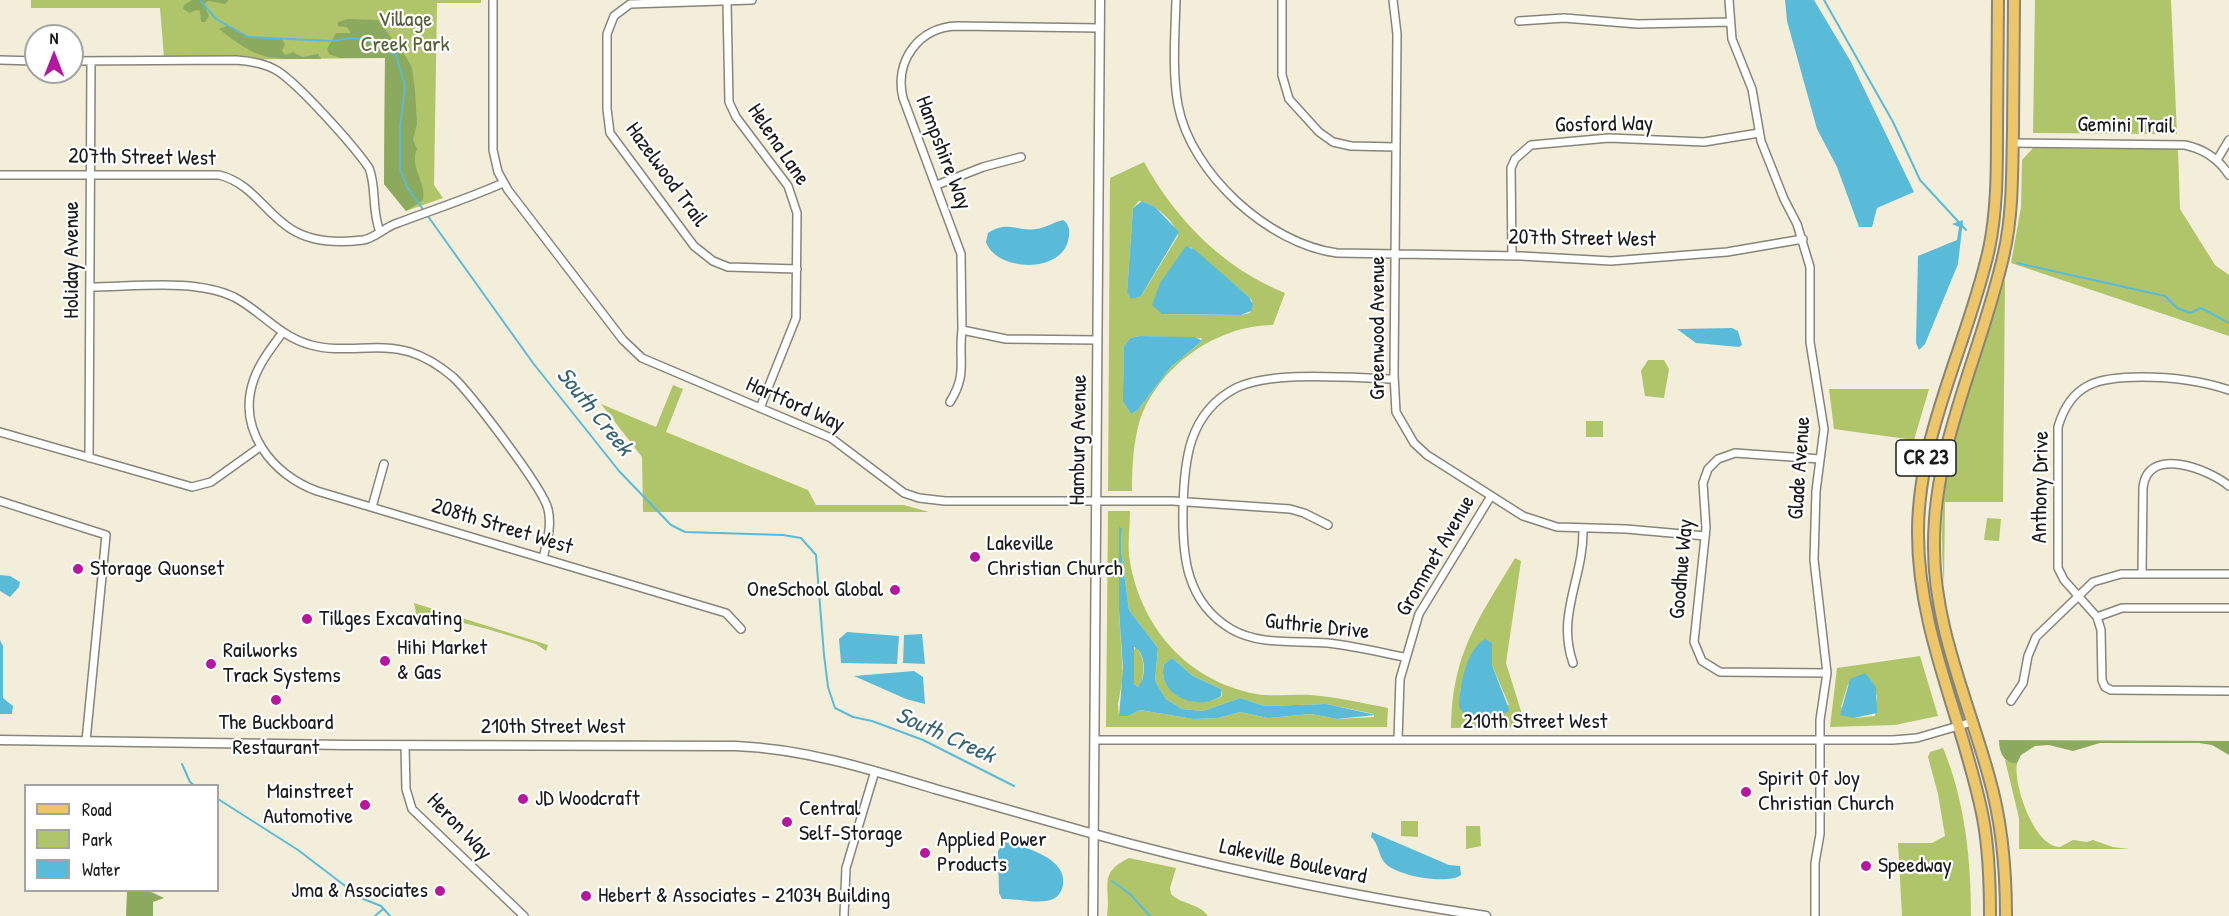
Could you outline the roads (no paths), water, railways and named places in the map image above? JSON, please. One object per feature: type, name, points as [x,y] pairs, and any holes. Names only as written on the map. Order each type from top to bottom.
[{"type":"main road","name":"CR 23","points":[[1990,916],[1989,859],[1983,818],[1925,609],[1920,570],[1918,521],[1931,436],[1983,274],[1993,225],[1997,142],[1998,0]]},
{"type":"main road","name":"CR 23","points":[[2006,916],[2001,828],[1989,777],[1942,621],[1935,574],[1935,513],[1944,448],[2004,250],[2011,200],[2014,0]]},
{"type":"street","name":"Hartford Way","points":[[493,0],[493,150],[503,183],[632,350],[648,361],[838,442],[898,490],[919,498],[935,501],[1184,502],[1290,509],[1328,525]]},
{"type":"street","name":"Hazelwood Trail","points":[[752,0],[727,3],[630,4],[614,16],[607,34],[609,128],[617,144],[701,253],[729,267],[797,269]]},
{"type":"street","name":"Hamburg Avenue","points":[[1093,916],[1100,0]]},
{"type":"street","name":"207th Street West","points":[[1176,0],[1175,77],[1178,105],[1189,139],[1209,170],[1250,213],[1283,237],[1331,252],[1512,256],[1607,261],[1750,250],[1803,239]]},
{"type":"street","points":[[1282,0],[1282,75],[1289,99],[1319,132],[1333,142],[1351,146],[1396,147]]},
{"type":"street","name":"Greenwood Avenue","points":[[1393,0],[1397,34],[1394,379],[1396,412],[1408,437],[1427,455],[1532,520],[1557,527],[1626,528],[1705,536]]},
{"type":"street","name":"Glade Avenue","points":[[1729,0],[1735,50],[1752,89],[1759,133],[1771,171],[1803,239],[1810,267],[1810,342],[1823,418],[1815,511],[1814,560],[1827,673],[1820,740],[1820,834],[1815,863],[1815,916]]},
{"type":"street","name":"Helena Lane","points":[[727,3],[728,97],[736,117],[792,194],[797,215],[794,324],[760,408]]},
{"type":"street","points":[[1519,21],[1564,18],[1638,24],[1730,22]]},
{"type":"street","name":"Hampshire Way","points":[[951,402],[962,379],[961,254],[901,89],[904,61],[919,40],[932,31],[952,26],[1100,28]]},
{"type":"street","points":[[0,60],[24,61]]},
{"type":"street","points":[[84,61],[236,60],[270,67],[292,83],[362,158],[371,173],[373,213],[380,232]]},
{"type":"street","name":"Holiday Avenue","points":[[89,458],[91,61]]},
{"type":"street","name":"Gosford Way","points":[[1512,256],[1511,168],[1515,159],[1531,145],[1609,138],[1704,142],[1759,133]]},
{"type":"street","points":[[2217,160],[2229,140]]},
{"type":"street","name":"Gemini Trail","points":[[2012,143],[2180,145],[2199,149],[2217,160],[2229,175]]},
{"type":"street","points":[[936,185],[983,167],[1021,157]]},
{"type":"street","name":"207th Street West","points":[[0,175],[219,175],[248,189],[280,221],[309,237],[326,241],[369,238],[503,183]]},
{"type":"street","points":[[90,287],[212,289],[242,302],[297,340],[321,347],[406,351],[432,362],[452,376],[542,493],[550,517],[543,558]]},
{"type":"street","points":[[962,330],[1006,339],[1097,340]]},
{"type":"street","name":"208th Street West","points":[[283,332],[261,364],[252,386],[251,412],[260,447],[278,469],[298,483],[726,613],[741,629]]},
{"type":"street","name":"Anthony Drive","points":[[2097,617],[2061,574],[2057,555],[2058,427],[2071,400],[2091,383],[2115,377],[2186,378],[2229,390]]},
{"type":"street","name":"Guthrie Drive","points":[[1394,379],[1265,379],[1232,391],[1207,411],[1192,435],[1185,459],[1184,545],[1190,581],[1204,607],[1224,625],[1245,636],[1330,644],[1404,657]]},
{"type":"street","points":[[0,432],[173,483],[198,487],[212,482],[260,447]]},
{"type":"street","name":"Goodhue Way","points":[[1820,459],[1739,453],[1718,459],[1708,469],[1703,483],[1705,536],[1694,639],[1696,651],[1704,664],[1727,673],[1827,673]]},
{"type":"street","points":[[372,507],[384,464]]},
{"type":"street","points":[[2142,573],[2144,488],[2145,478],[2151,470],[2162,464],[2176,464],[2212,475],[2229,486]]},
{"type":"street","name":"Grommet Avenue","points":[[1398,740],[1399,689],[1404,657],[1419,614],[1428,595],[1491,496]]},
{"type":"street","points":[[0,501],[106,535],[86,741]]},
{"type":"street","points":[[1573,663],[1566,625],[1581,564],[1583,529]]},
{"type":"street","points":[[2011,701],[2023,683],[2029,652],[2036,637],[2093,582],[2106,576],[2142,573],[2229,574]]},
{"type":"street","points":[[2229,608],[2122,608],[2097,617],[2101,630],[2102,680],[2108,689],[2229,691]]},
{"type":"street","name":"210th Street West","points":[[1095,740],[1908,740],[1972,722]]},
{"type":"street","name":"210th Street West","points":[[0,740],[405,746],[748,746],[818,755],[1093,834]]},
{"type":"street","name":"Heron Way","points":[[405,746],[406,789],[412,809],[524,916]]},
{"type":"street","points":[[844,916],[846,868],[875,771]]},
{"type":"street","name":"Lakeville Boulevard","points":[[1093,834],[1320,887],[1486,916]]},
{"type":"water","points":[[1785,0],[1814,0],[1851,62],[1914,192],[1877,208],[1872,227],[1859,227],[1837,167],[1817,129],[1787,21]]},
{"type":"water","points":[[1142,201],[1155,207],[1179,232],[1141,296],[1131,299],[1127,292],[1133,208]]},
{"type":"water","points":[[1063,220],[1069,231],[1065,249],[1056,258],[1044,263],[1016,264],[992,252],[986,242],[988,233],[1002,227],[1029,230]]},
{"type":"water","points":[[1963,220],[1958,264],[1925,344],[1919,350],[1916,343],[1918,256],[1957,240],[1959,227],[1952,224]]},
{"type":"water","points":[[1186,246],[1195,250],[1249,297],[1253,305],[1251,311],[1241,315],[1162,314],[1152,305],[1160,283]]},
{"type":"water","points":[[1732,328],[1738,331],[1742,345],[1739,347],[1696,343],[1677,329]]},
{"type":"water","points":[[1140,336],[1195,337],[1202,341],[1170,368],[1138,410],[1131,414],[1123,402],[1124,346],[1130,338]]},
{"type":"water","points":[[1119,526],[1122,528],[1121,549],[1129,610],[1158,648],[1155,681],[1166,699],[1182,709],[1203,711],[1240,698],[1265,706],[1326,704],[1376,715],[1337,719],[1311,714],[1268,718],[1240,712],[1218,718],[1193,719],[1140,710],[1128,716],[1119,716],[1123,669],[1119,611]],"holes":[[[1134,647],[1138,650],[1144,666],[1143,678],[1138,687],[1134,684]]]},
{"type":"water","points":[[0,575],[10,576],[20,582],[19,587],[10,597],[0,591]]},
{"type":"water","points":[[847,632],[899,636],[897,664],[841,663],[839,639]]},
{"type":"water","points":[[922,634],[925,664],[903,663],[904,635]]},
{"type":"water","points":[[1485,639],[1492,643],[1492,665],[1509,709],[1508,712],[1496,715],[1465,715],[1459,707],[1465,670],[1473,652]]},
{"type":"water","points":[[0,640],[3,646],[3,698],[13,706],[12,714],[0,714]]},
{"type":"water","points":[[1172,658],[1193,676],[1221,689],[1221,696],[1212,701],[1201,702],[1181,698],[1172,692],[1166,685],[1163,675],[1164,664]]},
{"type":"water","points":[[914,671],[923,677],[925,704],[906,699],[854,676]]},
{"type":"water","points":[[1865,673],[1876,687],[1877,713],[1854,718],[1840,715],[1850,679]]},
{"type":"water","points":[[1372,832],[1449,865],[1460,866],[1461,875],[1454,878],[1434,879],[1421,878],[1398,871],[1384,862],[1371,837]]},
{"type":"water","points":[[1004,842],[1043,855],[1059,867],[1063,876],[1063,885],[1058,895],[1047,901],[1002,899],[999,893],[998,851]]},
{"type":"waterway","name":"South Creek","points":[[200,0],[216,19],[248,37],[331,41],[352,38],[370,41],[396,55],[405,86],[400,127],[400,169],[407,187],[533,363],[619,471],[671,525],[685,532],[783,535],[801,538],[816,555],[824,655],[828,687],[835,708],[853,717],[872,721],[923,740],[1014,786]]},
{"type":"waterway","points":[[1824,0],[1893,122],[1920,180],[1966,230]]},
{"type":"waterway","points":[[2017,263],[2165,296],[2177,308],[2190,313],[2201,308],[2229,323]]},
{"type":"waterway","points":[[182,764],[192,784]]},
{"type":"waterway","points":[[219,800],[298,850],[361,898],[381,906],[390,916]]},
{"type":"waterway","name":"South Creek","points":[[1112,881],[1130,894],[1150,916]]},
{"type":"waterway","points":[[375,916],[383,909]]},
{"type":"place","name":"Lakeville Christian Church","points":[[975,557]]},
{"type":"place","name":"Storage Quonset","points":[[78,569]]},
{"type":"place","name":"OneSchool Global","points":[[895,590]]},
{"type":"place","name":"Tillges Excavating","points":[[307,619]]},
{"type":"place","name":"Hihi Market & Gas","points":[[385,661]]},
{"type":"place","name":"Railworks Track Systems","points":[[211,664]]},
{"type":"place","name":"The Buckboard Restaurant","points":[[276,700]]},
{"type":"place","name":"Spirit Of Joy Christian Church","points":[[1746,792]]},
{"type":"place","name":"JD Woodcraft","points":[[523,799]]},
{"type":"place","name":"Mainstreet Automotive","points":[[365,805]]},
{"type":"place","name":"Central Self-Storage","points":[[787,822]]},
{"type":"place","name":"Applied Power Products","points":[[925,853]]},
{"type":"place","name":"Speedway","points":[[1866,866]]},
{"type":"place","name":"Jma & Associates","points":[[440,891]]},
{"type":"place","name":"Hebert & Associates - 21034 Building","points":[[586,896]]},
{"type":"park label","name":"Village Creek Park","points":[[405,32]]}]
